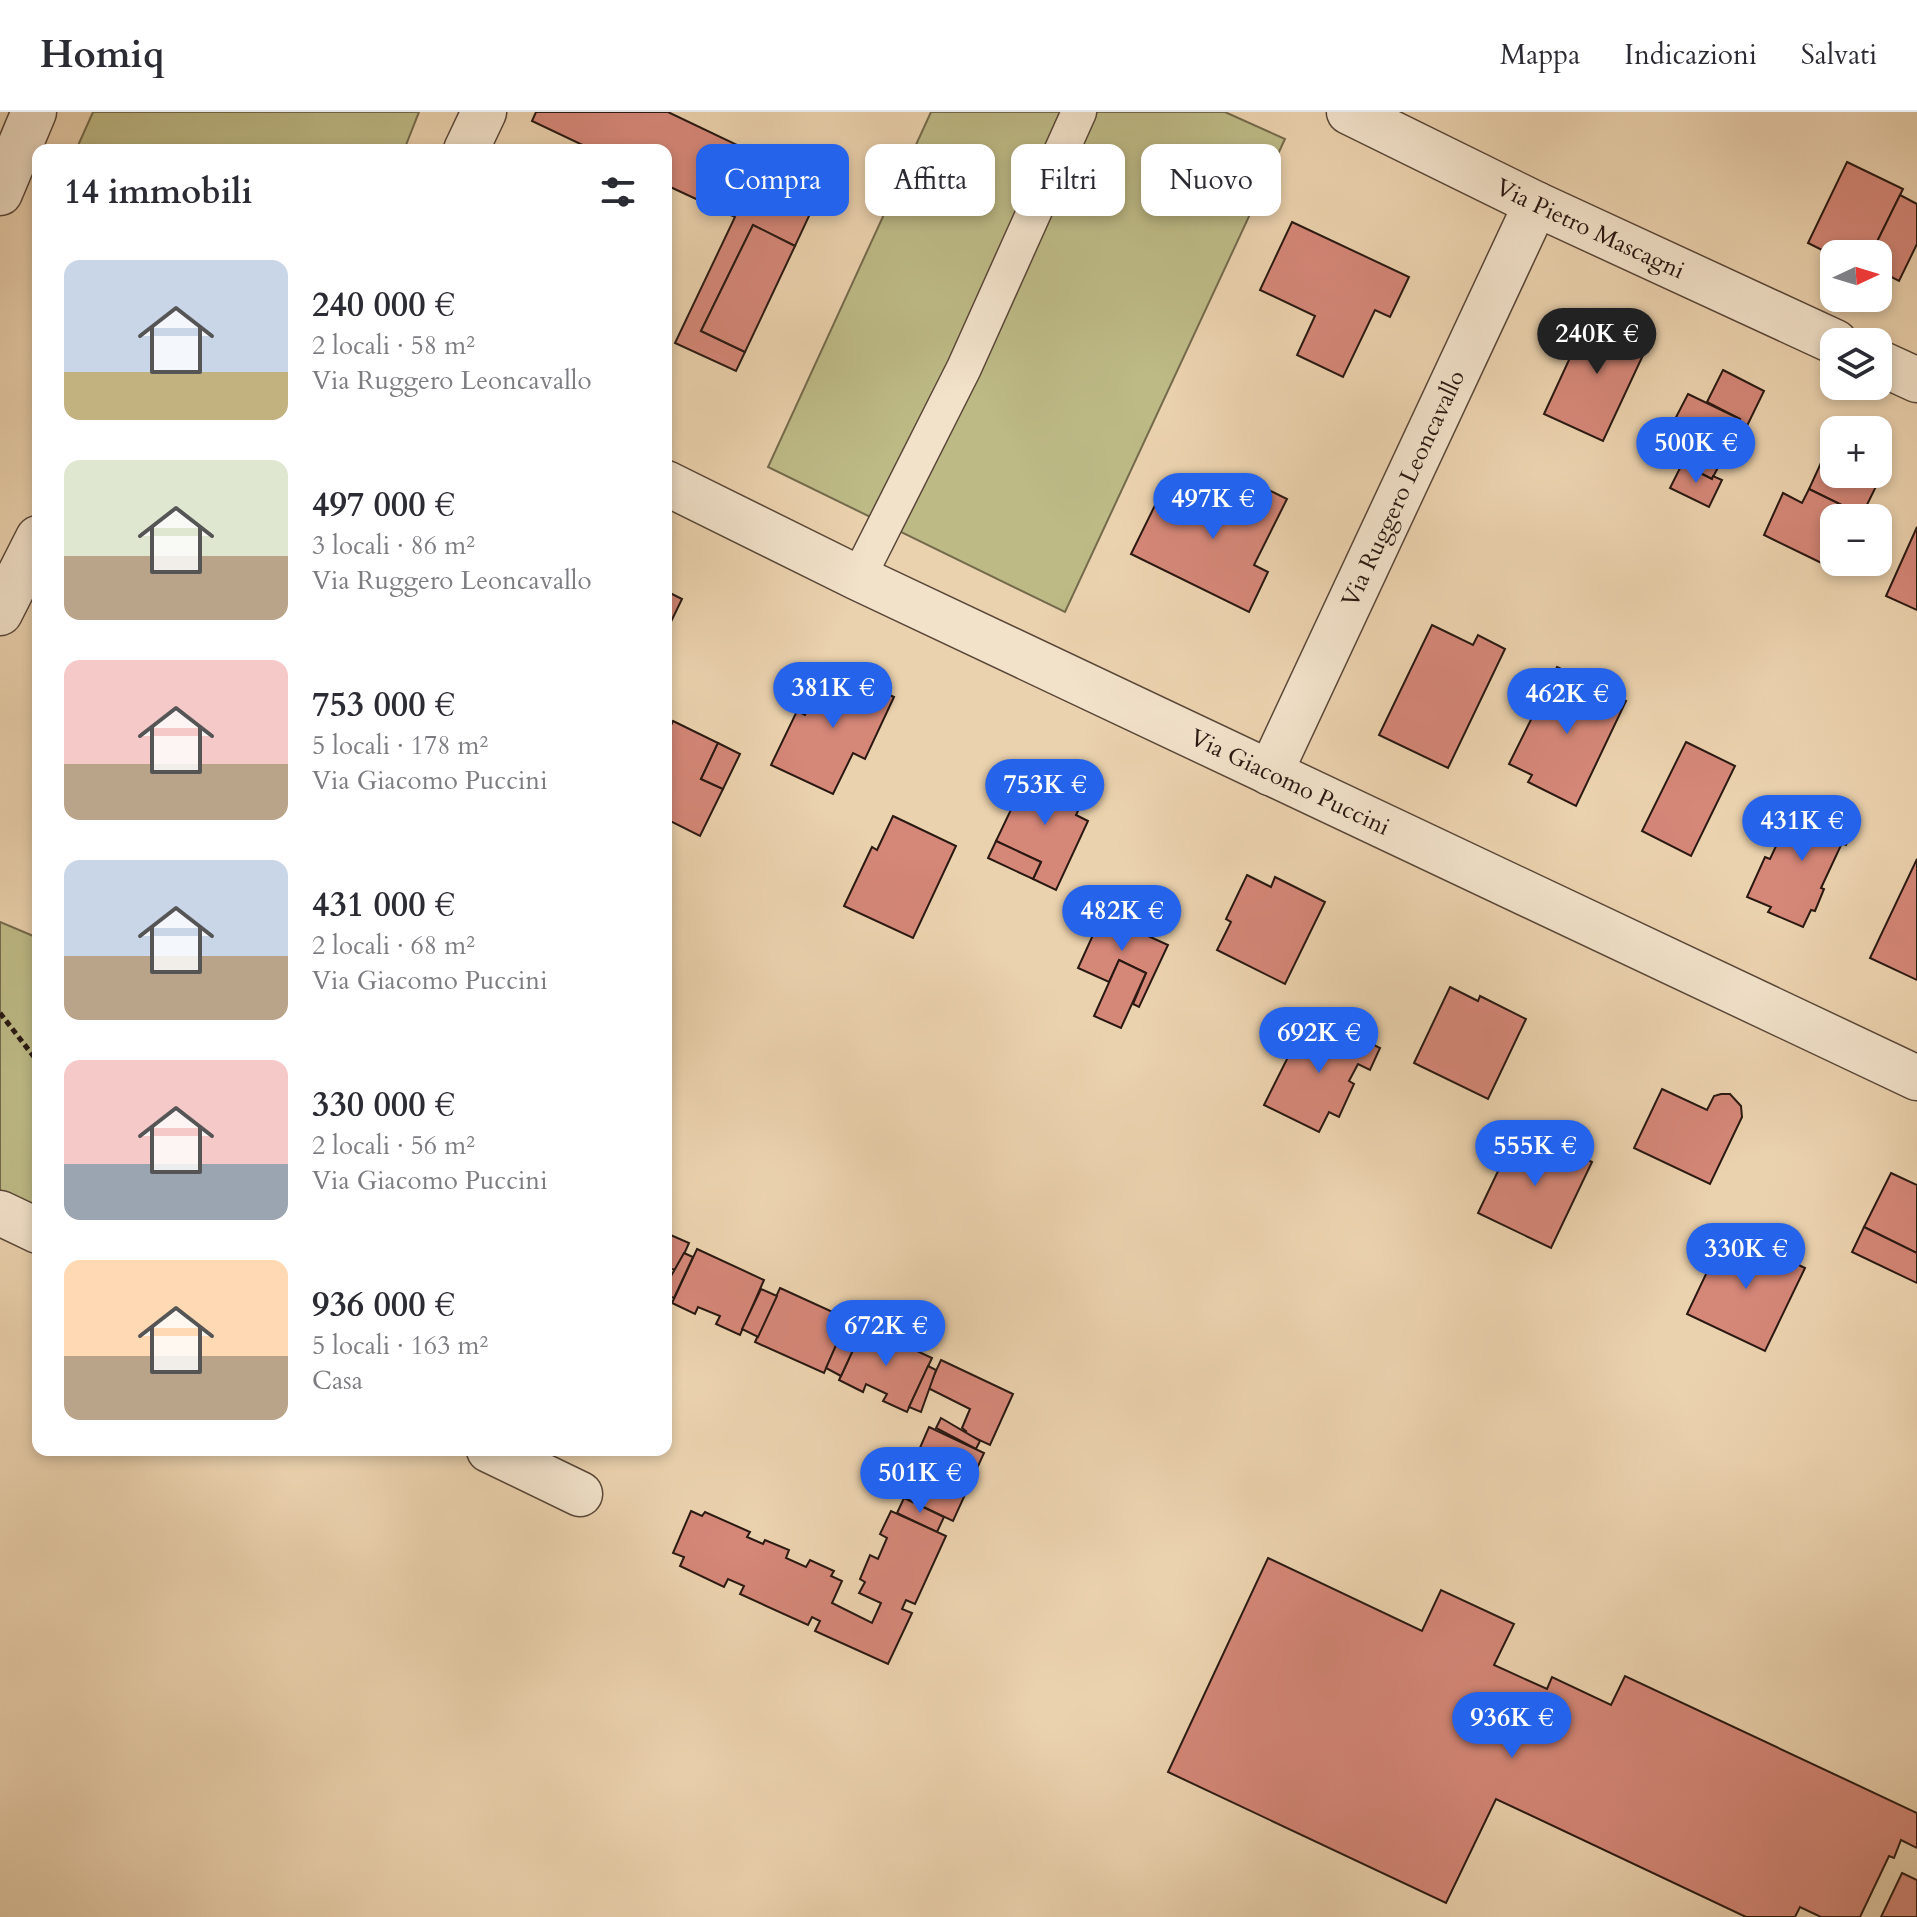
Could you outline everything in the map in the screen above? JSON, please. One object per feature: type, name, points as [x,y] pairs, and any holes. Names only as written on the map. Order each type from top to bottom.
[{"type":"street","points":[[469,144],[484,112]]},
{"type":"street","points":[[858,578],[964,368],[1079,112]]},
{"type":"street","name":"Via Pietro Mascagni","points":[[1349,112],[1536,204],[1820,335]]},
{"type":"street","points":[[0,193],[18,134]]},
{"type":"street","name":"Via Ruggero Leoncavallo","points":[[1270,773],[1536,204]]},
{"type":"street","points":[[1892,368],[1917,380]]},
{"type":"street","name":"Via Giacomo Puccini","points":[[672,486],[858,578],[1917,1078]]},
{"type":"street","points":[[0,613],[32,550]]},
{"type":"street","points":[[0,1213],[32,1228]]},
{"type":"street","points":[[501,1456],[580,1494]]},
{"type":"path","points":[[0,1013],[32,1054]]},
{"type":"shaded area","points":[[93,112],[419,112],[406,144],[79,144]]},
{"type":"shaded area","points":[[931,112],[1225,112],[1285,139],[1281,148],[1281,144],[1141,144],[1141,216],[1249,216],[1065,612],[768,467],[883,216],[995,216],[995,144],[916,144]]},
{"type":"shaded area","points":[[0,922],[32,935],[32,1215],[0,1199]]},
{"type":"building","points":[[536,112],[668,112],[735,144],[696,144],[696,199],[672,188],[672,144],[580,144],[532,121]]},
{"type":"building","points":[[1847,162],[1903,189],[1878,240],[1820,240],[1820,249],[1808,243]]},
{"type":"building","points":[[1900,195],[1917,204],[1917,244],[1899,281],[1892,277],[1892,240],[1878,240]]},
{"type":"building","points":[[809,216],[795,246],[753,225],[701,331],[745,352],[736,371],[675,343],[735,217]]},
{"type":"building","points":[[1292,222],[1409,277],[1390,317],[1375,310],[1343,377],[1297,355],[1315,316],[1260,290]]},
{"type":"building","points":[[753,225],[795,246],[745,352],[701,331]]},
{"type":"building","points":[[1592,310],[1651,338],[1603,441],[1544,414]]},
{"type":"building","points":[[1723,370],[1764,391],[1745,430],[1737,427],[1740,419],[1707,402]]},
{"type":"building","points":[[1688,394],[1740,419],[1737,427],[1745,430],[1729,462],[1723,458],[1712,479],[1658,452]]},
{"type":"building","points":[[1682,464],[1712,479],[1713,476],[1722,480],[1709,507],[1670,488]]},
{"type":"building","points":[[1820,465],[1820,488],[1875,488],[1867,504],[1840,504],[1809,489]]},
{"type":"building","points":[[1238,475],[1287,499],[1254,565],[1268,572],[1249,612],[1131,554],[1164,487],[1220,514]]},
{"type":"building","points":[[1809,489],[1840,504],[1820,504],[1820,562],[1764,535],[1783,493],[1802,503]]},
{"type":"building","points":[[1917,527],[1917,610],[1886,596]]},
{"type":"building","points":[[672,594],[682,599],[672,620]]},
{"type":"building","points":[[1432,625],[1473,645],[1478,635],[1505,649],[1448,768],[1379,735]]},
{"type":"building","points":[[828,665],[894,697],[865,759],[853,753],[833,794],[771,765],[797,711],[805,715]]},
{"type":"building","points":[[1557,667],[1626,701],[1576,806],[1528,782],[1532,775],[1509,764]]},
{"type":"building","points":[[672,723],[718,743],[701,779],[723,789],[700,836],[672,822]]},
{"type":"building","points":[[1686,742],[1735,766],[1691,856],[1642,831]]},
{"type":"building","points":[[718,743],[740,754],[723,789],[701,779]]},
{"type":"building","points":[[1029,772],[1084,798],[1076,815],[1088,821],[1056,890],[1033,879],[1041,862],[996,841]]},
{"type":"building","points":[[1821,799],[1859,817],[1846,845],[1842,843],[1821,888],[1824,889],[1815,911],[1811,910],[1803,927],[1768,912],[1771,907],[1747,897],[1765,857],[1770,859],[1791,814],[1810,822]]},
{"type":"building","points":[[893,816],[956,846],[913,938],[844,906],[872,847],[877,850]]},
{"type":"building","points":[[996,841],[1041,862],[1033,879],[988,858]]},
{"type":"building","points":[[1917,859],[1917,980],[1870,958]]},
{"type":"building","points":[[1247,875],[1271,887],[1275,877],[1325,902],[1285,984],[1217,950],[1231,922],[1226,919]]},
{"type":"building","points":[[1102,915],[1168,945],[1139,1007],[1133,1004],[1146,973],[1119,960],[1109,982],[1078,968]]},
{"type":"building","points":[[1119,960],[1146,973],[1121,1028],[1094,1016]]},
{"type":"building","points":[[1450,987],[1478,1001],[1480,996],[1526,1019],[1488,1099],[1414,1063]]},
{"type":"building","points":[[1309,1013],[1331,1024],[1329,1029],[1341,1035],[1343,1030],[1342,1036],[1357,1043],[1360,1038],[1380,1048],[1370,1070],[1358,1064],[1349,1081],[1354,1084],[1339,1117],[1329,1112],[1319,1132],[1264,1105],[1290,1053],[1300,1057],[1308,1040],[1298,1035]]},
{"type":"building","points":[[1662,1089],[1707,1110],[1714,1096],[1721,1094],[1730,1094],[1741,1106],[1742,1117],[1710,1184],[1634,1148]]},
{"type":"building","points":[[1519,1127],[1592,1162],[1551,1248],[1478,1213]]},
{"type":"building","points":[[1891,1173],[1917,1185],[1917,1253],[1864,1227]]},
{"type":"building","points":[[1864,1227],[1917,1253],[1917,1283],[1852,1252]]},
{"type":"building","points":[[1727,1230],[1805,1268],[1765,1351],[1687,1314]]},
{"type":"building","points":[[672,1236],[689,1243],[677,1270],[672,1269]]},
{"type":"building","points":[[697,1249],[764,1280],[740,1335],[716,1324],[720,1316],[698,1307],[695,1314],[672,1303]]},
{"type":"building","points":[[684,1253],[693,1257],[674,1298],[672,1274]]},
{"type":"building","points":[[780,1288],[848,1319],[824,1373],[755,1342]]},
{"type":"building","points":[[761,1289],[777,1296],[758,1337],[742,1329]]},
{"type":"building","points":[[864,1326],[932,1358],[907,1412],[883,1401],[887,1394],[866,1384],[863,1392],[839,1380]]},
{"type":"building","points":[[844,1327],[860,1335],[841,1376],[826,1368]]},
{"type":"building","points":[[941,1360],[1013,1394],[990,1445],[964,1433],[966,1431],[962,1428],[970,1409],[928,1388]]},
{"type":"building","points":[[928,1366],[936,1370],[921,1412],[909,1407]]},
{"type":"building","points":[[941,1418],[980,1441],[976,1449],[936,1428]]},
{"type":"building","points":[[929,1427],[984,1453],[953,1521],[898,1495],[909,1471],[916,1475],[926,1454],[919,1450]]},
{"type":"building","points":[[904,1498],[944,1517],[937,1532],[897,1513]]},
{"type":"building","points":[[691,1511],[702,1516],[705,1512],[750,1532],[747,1537],[763,1544],[765,1540],[789,1550],[786,1558],[806,1567],[810,1560],[834,1571],[831,1576],[842,1581],[832,1603],[872,1623],[881,1603],[859,1593],[865,1582],[860,1579],[870,1555],[878,1559],[887,1538],[880,1534],[891,1511],[946,1536],[915,1604],[906,1600],[902,1609],[912,1613],[888,1664],[815,1631],[820,1621],[812,1617],[808,1625],[740,1594],[744,1586],[728,1579],[724,1587],[680,1566],[684,1557],[673,1553]]},
{"type":"building","points":[[1268,1558],[1422,1631],[1441,1590],[1514,1624],[1494,1665],[1547,1689],[1552,1677],[1611,1705],[1625,1676],[1917,1813],[1917,1848],[1901,1840],[1894,1858],[1889,1856],[1860,1917],[1821,1917],[1800,1907],[1795,1917],[1746,1917],[1496,1799],[1446,1903],[1168,1772]]},
{"type":"building","points":[[1902,1873],[1917,1880],[1917,1917],[1881,1917]]}]
